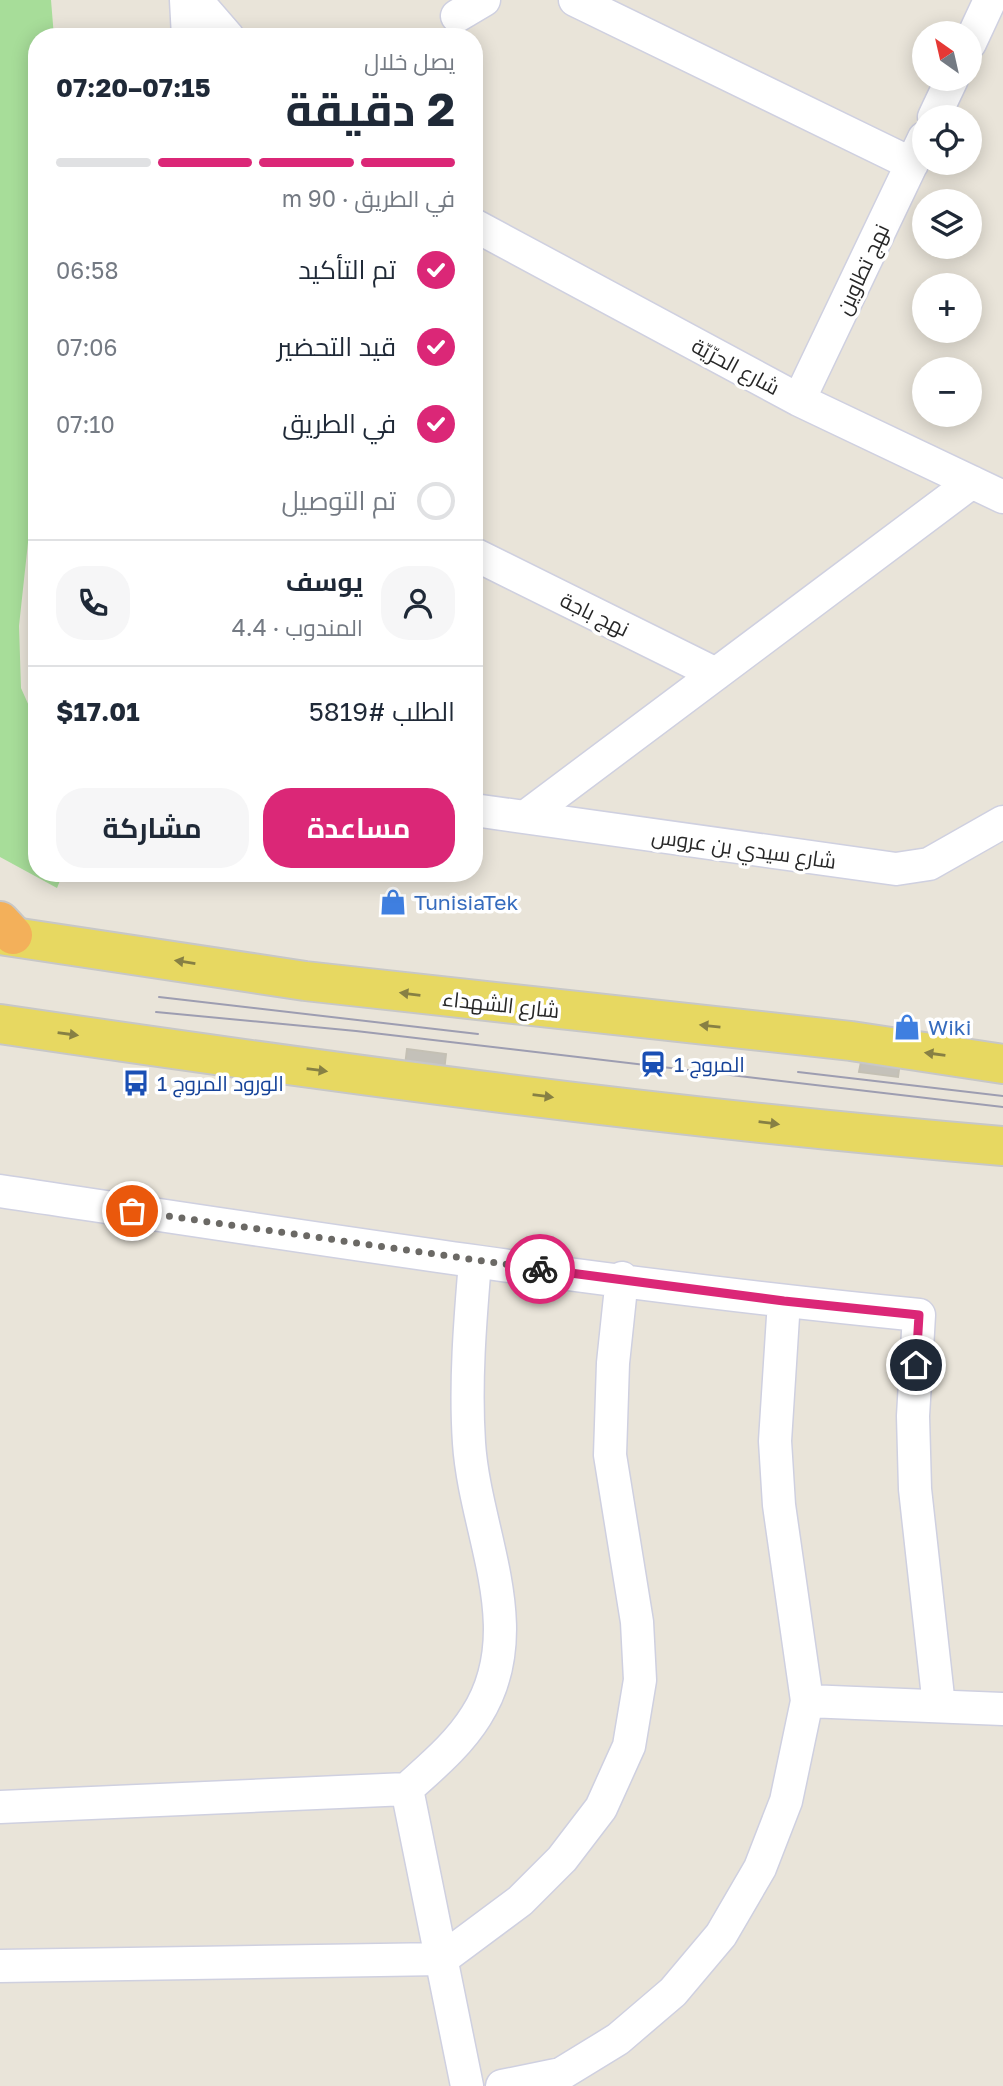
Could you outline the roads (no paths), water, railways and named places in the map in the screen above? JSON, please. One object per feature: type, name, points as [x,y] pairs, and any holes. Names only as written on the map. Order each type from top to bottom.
[{"type":"main road","name":"شارع الشهداء","points":[[4,930],[305,981],[851,1041],[1003,1064]]},
{"type":"main road","points":[[0,1024],[299,1068],[871,1135],[1003,1146]]},
{"type":"street","points":[[186,0],[188,28]]},
{"type":"street","points":[[196,0],[220,28]]},
{"type":"street","points":[[457,16],[484,0]]},
{"type":"street","points":[[575,0],[912,148]]},
{"type":"street","points":[[980,21],[990,0]]},
{"type":"street","name":"نهج تطاوين","points":[[799,400],[912,164]]},
{"type":"street","name":"شارع الحرّيّة","points":[[483,230],[799,400],[1003,497]]},
{"type":"street","points":[[525,817],[972,482]]},
{"type":"street","name":"نهج باجة","points":[[483,558],[716,674]]},
{"type":"street","name":"شارع سيدي بن عروس","points":[[483,811],[896,869],[929,864],[1003,822]]},
{"type":"street","points":[[0,1191],[475,1262],[919,1315],[914,1416],[915,1489],[939,1706]]},
{"type":"street","points":[[0,1807],[407,1789],[446,1752],[477,1716],[496,1670],[502,1625],[468,1443],[469,1329],[475,1262]]},
{"type":"street","points":[[0,1966],[442,1959],[520,1902],[562,1859],[601,1808],[629,1746],[640,1680],[637,1622],[610,1455],[612,1363],[622,1278]]},
{"type":"street","points":[[502,2086],[561,2074],[618,2039],[673,1992],[720,1935],[761,1868],[786,1801],[807,1701],[787,1571],[775,1441],[784,1301]]},
{"type":"street","points":[[807,1701],[1003,1709]]},
{"type":"street","points":[[407,1789],[467,2086]]},
{"type":"tram line","points":[[159,997],[478,1034]]},
{"type":"tram line","points":[[156,1012],[356,1031],[1003,1107]]},
{"type":"tram line","points":[[798,1072],[1003,1096]]},
{"type":"place","name":"TunisiaTek","points":[[393,902]]},
{"type":"place","name":"Wiki","points":[[907,1027]]},
{"type":"place","name":"المروج 1","points":[[653,1064]]},
{"type":"place","name":"الورود المروج 1","points":[[136,1083]]}]
